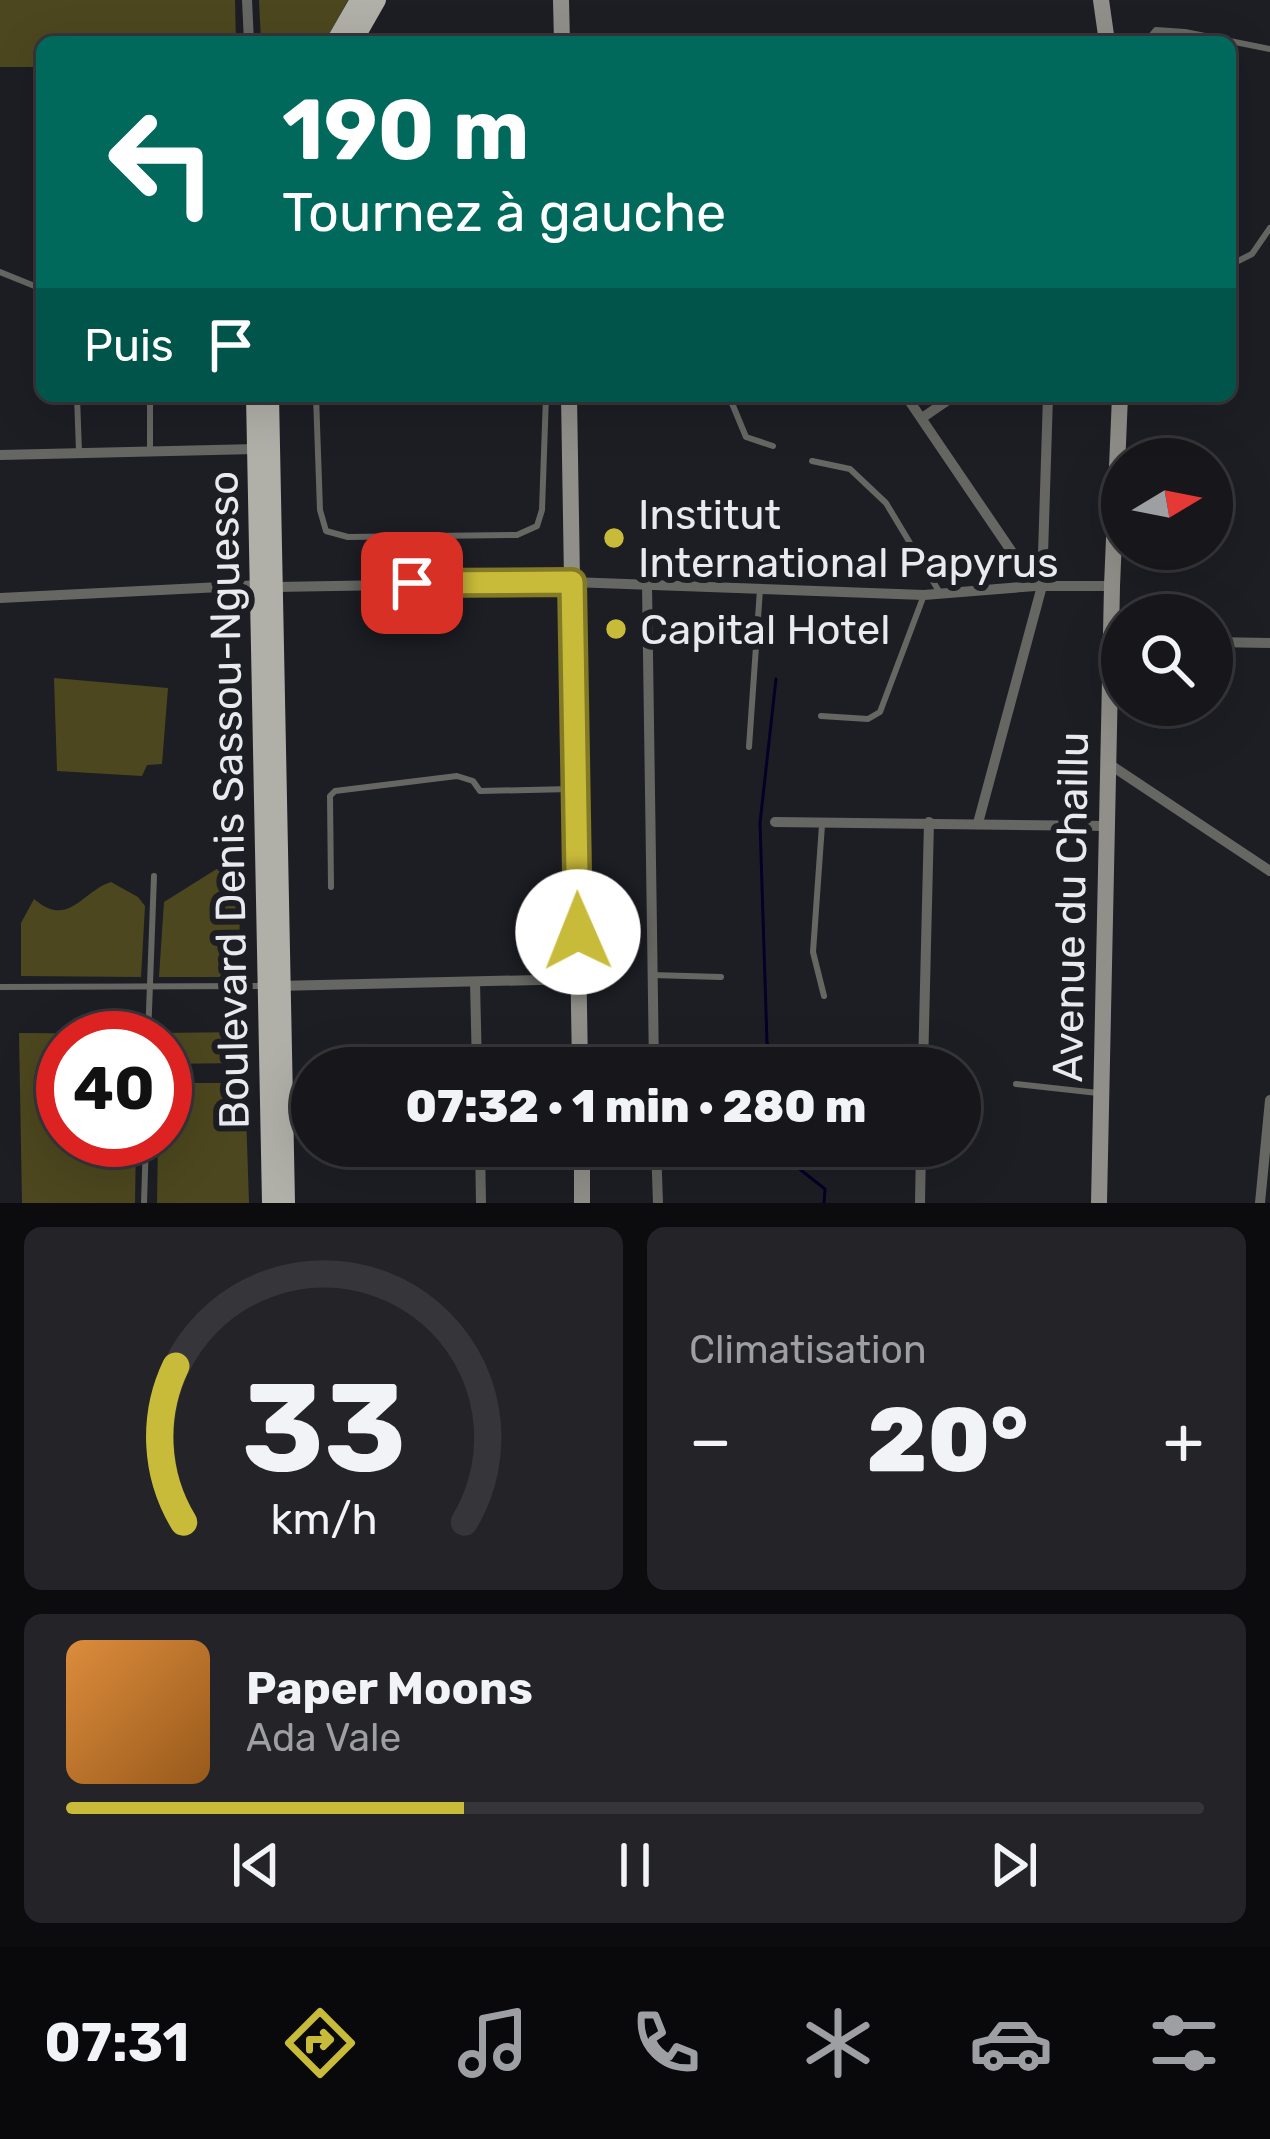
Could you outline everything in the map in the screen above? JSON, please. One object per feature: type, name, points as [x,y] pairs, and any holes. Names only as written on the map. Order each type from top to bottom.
[{"type":"main road","points":[[338,36],[359,0]]},
{"type":"main road","points":[[356,36],[376,0]]},
{"type":"main road","name":"Boulevard Denis Sassou-Nguesso","points":[[255,402],[267,586]]},
{"type":"main road","name":"Boulevard Denis Sassou-Nguesso","points":[[270,402],[267,586],[275,986],[286,1203]]},
{"type":"main road","name":"Boulevard Denis Sassou-Nguesso","points":[[271,1203],[275,986]]},
{"type":"street","points":[[248,0],[249,36]]},
{"type":"street","points":[[561,0],[562,36]]},
{"type":"street","points":[[1101,0],[1106,36]]},
{"type":"street","points":[[568,402],[580,1047]]},
{"type":"street","points":[[910,402],[1039,586]]},
{"type":"street","points":[[922,418],[945,402]]},
{"type":"street","points":[[978,824],[1039,586],[1048,402]]},
{"type":"street","name":"Avenue du Chaillu","points":[[1113,594],[1120,402]]},
{"type":"street","points":[[0,455],[257,449]]},
{"type":"street","points":[[0,598],[267,586],[572,582],[924,595],[1112,586]]},
{"type":"street","points":[[646,585],[654,1047]]},
{"type":"street","points":[[1233,642],[1270,643]]},
{"type":"street","name":"Avenue du Chaillu","points":[[1099,1203],[1111,726]]},
{"type":"street","points":[[1109,764],[1270,871]]},
{"type":"street","points":[[775,822],[1108,826]]},
{"type":"street","points":[[924,1047],[929,822]]},
{"type":"street","points":[[275,986],[578,979]]},
{"type":"street","points":[[475,982],[477,1047]]},
{"type":"street","points":[[1260,1203],[1270,1100]]},
{"type":"street","points":[[480,1167],[481,1203]]},
{"type":"street","points":[[582,1167],[583,1203]]},
{"type":"street","points":[[657,1167],[658,1203]]},
{"type":"street","points":[[920,1203],[921,1167]]},
{"type":"lane","points":[[1151,36],[1156,30],[1205,36]]},
{"type":"lane","points":[[1236,42],[1270,49]]},
{"type":"lane","points":[[1236,262],[1252,254],[1270,228]]},
{"type":"lane","points":[[0,272],[36,287]]},
{"type":"lane","points":[[77,402],[79,454]]},
{"type":"lane","points":[[150,402],[150,453]]},
{"type":"lane","points":[[316,402],[320,510],[326,531],[348,537],[518,535],[537,526],[542,510],[545,402]]},
{"type":"lane","points":[[731,402],[746,437],[773,446]]},
{"type":"lane","points":[[812,460],[850,469],[886,503],[940,593]]},
{"type":"lane","points":[[748,748],[760,589]]},
{"type":"lane","points":[[821,716],[868,719],[880,712],[924,595]]},
{"type":"lane","points":[[332,887],[330,796],[335,790],[457,776],[473,781],[480,791],[575,789]]},
{"type":"lane","points":[[823,821],[813,952],[824,996]]},
{"type":"lane","points":[[149,1011],[154,876]]},
{"type":"lane","points":[[652,976],[721,977]]},
{"type":"lane","points":[[0,987],[275,986]]},
{"type":"lane","points":[[1016,1084],[1102,1093]]},
{"type":"lane","points":[[144,1203],[145,1167]]},
{"type":"shaded area","points":[[0,0],[235,0],[236,36],[36,36],[36,67],[0,67]]},
{"type":"shaded area","points":[[259,0],[348,0],[328,36],[261,36]]},
{"type":"shaded area","points":[[54,678],[168,688],[162,764],[147,765],[142,776],[57,771]]},
{"type":"shaded area","points":[[239,855],[240,977],[159,977],[164,902]]},
{"type":"shaded area","points":[[111,882],[145,906],[141,977],[21,976],[21,923],[34,899],[46,907],[66,909]]},
{"type":"shaded area","points":[[243,1032],[242,1063],[192,1064],[192,1033]]},
{"type":"shaded area","points":[[19,1033],[36,1033],[36,1167],[136,1167],[135,1203],[22,1203]]},
{"type":"shaded area","points":[[192,1083],[245,1083],[249,1203],[157,1203],[158,1167],[192,1167]]},
{"type":"waterway","points":[[769,1047],[760,823],[776,679]]},
{"type":"waterway","points":[[797,1167],[825,1189],[824,1203]]},
{"type":"place","name":"Institut International Papyrus","points":[[614,538]]},
{"type":"place","name":"Capital Hotel","points":[[616,629]]},
{"type":"route","points":[[412,583],[572,582],[578,932]]}]
